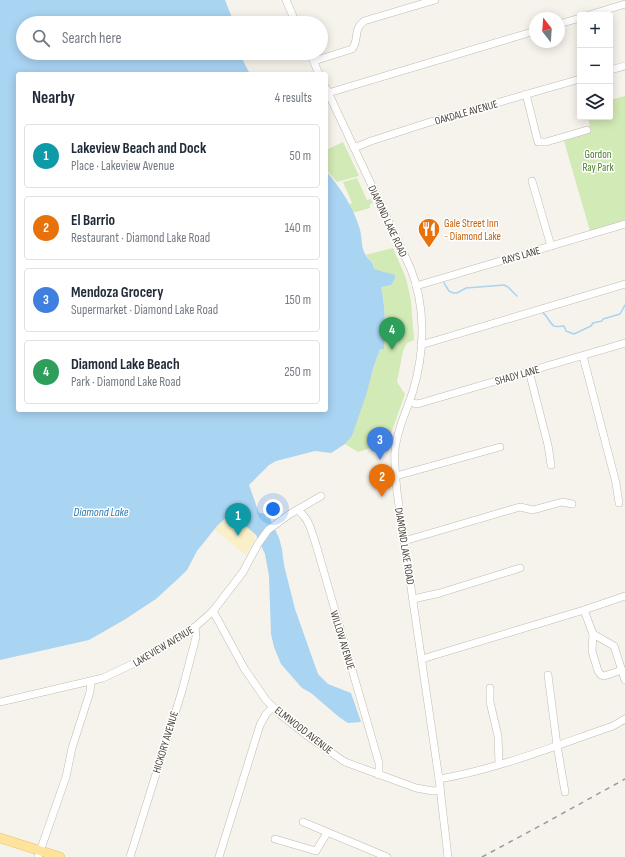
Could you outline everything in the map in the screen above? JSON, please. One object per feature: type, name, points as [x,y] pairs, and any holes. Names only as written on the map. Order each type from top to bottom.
[{"type":"main road","points":[[0,838],[39,854],[60,857]]},
{"type":"street","points":[[286,0],[293,16]]},
{"type":"street","points":[[328,57],[352,49],[355,44],[359,25],[364,21],[435,0]]},
{"type":"street","points":[[599,12],[625,4]]},
{"type":"street","points":[[565,22],[577,19]]},
{"type":"street","points":[[328,91],[529,33]]},
{"type":"street","points":[[317,60],[314,61],[319,72]]},
{"type":"street","points":[[613,69],[625,66]]},
{"type":"street","name":"OAKDALE AVENUE","points":[[354,148],[430,122],[577,80]]},
{"type":"street","name":"DIAMOND LAKE ROAD","points":[[328,93],[410,267],[416,286],[420,310],[421,345],[418,370],[410,402],[396,443],[395,467],[404,541],[441,790],[448,857]]},
{"type":"street","points":[[526,94],[538,142],[540,143],[587,130]]},
{"type":"street","points":[[532,181],[551,246]]},
{"type":"street","name":"RAYS LANE","points":[[416,286],[625,224]]},
{"type":"street","points":[[421,345],[625,284]]},
{"type":"street","name":"SHADY LANE","points":[[410,402],[416,404],[422,403],[625,343]]},
{"type":"street","points":[[583,356],[616,483],[619,502]]},
{"type":"street","points":[[529,372],[548,445],[551,465]]},
{"type":"street","points":[[396,476],[500,447]]},
{"type":"street","name":"LAKEVIEW AVENUE","points":[[0,702],[103,678],[141,660],[195,627],[212,611],[243,572],[258,544],[268,530],[321,496]]},
{"type":"street","points":[[404,541],[520,507],[533,510],[562,502],[572,504]]},
{"type":"street","name":"WILLOW AVENUE","points":[[297,510],[304,514],[317,548],[379,763],[379,775]]},
{"type":"street","points":[[413,599],[440,593],[520,568]]},
{"type":"street","points":[[422,659],[584,610],[625,596]]},
{"type":"street","points":[[584,610],[593,634],[592,651],[598,671],[604,676],[622,670]]},
{"type":"street","name":"ELMWOOD AVENUE","points":[[212,611],[244,668],[266,700],[281,715],[309,737],[345,762],[416,788],[441,790]]},
{"type":"street","name":"HICKORY AVENUE","points":[[130,857],[182,691],[196,637],[195,627]]},
{"type":"street","points":[[593,634],[614,646],[625,680]]},
{"type":"street","points":[[548,675],[556,745],[565,792]]},
{"type":"street","points":[[39,854],[44,844],[66,777],[72,748],[90,692],[91,681]]},
{"type":"street","points":[[490,688],[490,702],[498,736],[500,764]]},
{"type":"street","points":[[219,857],[260,725],[266,714],[273,707]]},
{"type":"street","points":[[439,779],[456,777],[500,764],[613,726],[625,720]]},
{"type":"street","points":[[303,822],[387,857]]},
{"type":"street","points":[[275,839],[316,854],[327,833]]},
{"type":"green space","name":"Gordon Ray Park","points":[[625,96],[625,220],[590,231],[564,141],[591,132],[589,120],[613,120],[613,99]]},
{"type":"green space","points":[[343,142],[359,176],[337,182],[328,171],[328,149]]},
{"type":"green space","points":[[357,178],[367,200],[371,199],[373,203],[370,204],[370,208],[352,213],[348,205],[352,203],[343,182]]},
{"type":"green space","points":[[393,248],[406,278],[411,301],[414,340],[407,343],[403,351],[397,382],[405,394],[388,442],[358,452],[345,444],[352,436],[380,348],[384,348],[385,327],[384,302],[381,287],[386,272],[374,270],[373,263],[365,255]]},
{"type":"sand","points":[[231,513],[253,532],[255,540],[246,555],[214,529]]},
{"type":"water","name":"Diamond Lake","points":[[0,0],[225,0],[231,16],[16,16],[16,60],[243,60],[249,72],[16,72],[16,412],[328,412],[328,174],[350,206],[360,230],[364,251],[366,256],[373,263],[374,269],[395,275],[391,285],[381,287],[385,326],[384,349],[380,349],[352,436],[345,444],[331,453],[315,451],[276,461],[269,465],[249,485],[259,513],[268,514],[279,538],[295,609],[318,674],[328,684],[351,693],[361,722],[348,723],[339,717],[311,693],[302,688],[281,664],[274,647],[271,634],[269,576],[265,554],[256,535],[231,513],[217,526],[197,551],[187,570],[182,575],[156,599],[124,620],[89,640],[0,660]]},
{"type":"waterway","points":[[444,283],[449,291],[453,293],[457,293],[466,288],[504,285],[517,296]]},
{"type":"waterway","points":[[543,313],[554,326],[564,326],[566,331],[574,334],[591,326],[593,323],[620,314],[625,305]]},
{"type":"railway","points":[[482,857],[625,779]]},
{"type":"place","name":"Gale Street Inn - Diamond Lake","points":[[429,248]]},
{"type":"place","name":"Diamond Lake Beach","points":[[392,350]]},
{"type":"place","name":"Mendoza Grocery","points":[[380,460]]},
{"type":"place","name":"El Barrio","points":[[382,497]]},
{"type":"place","name":"Lakeview Beach and Dock","points":[[238,536]]}]
